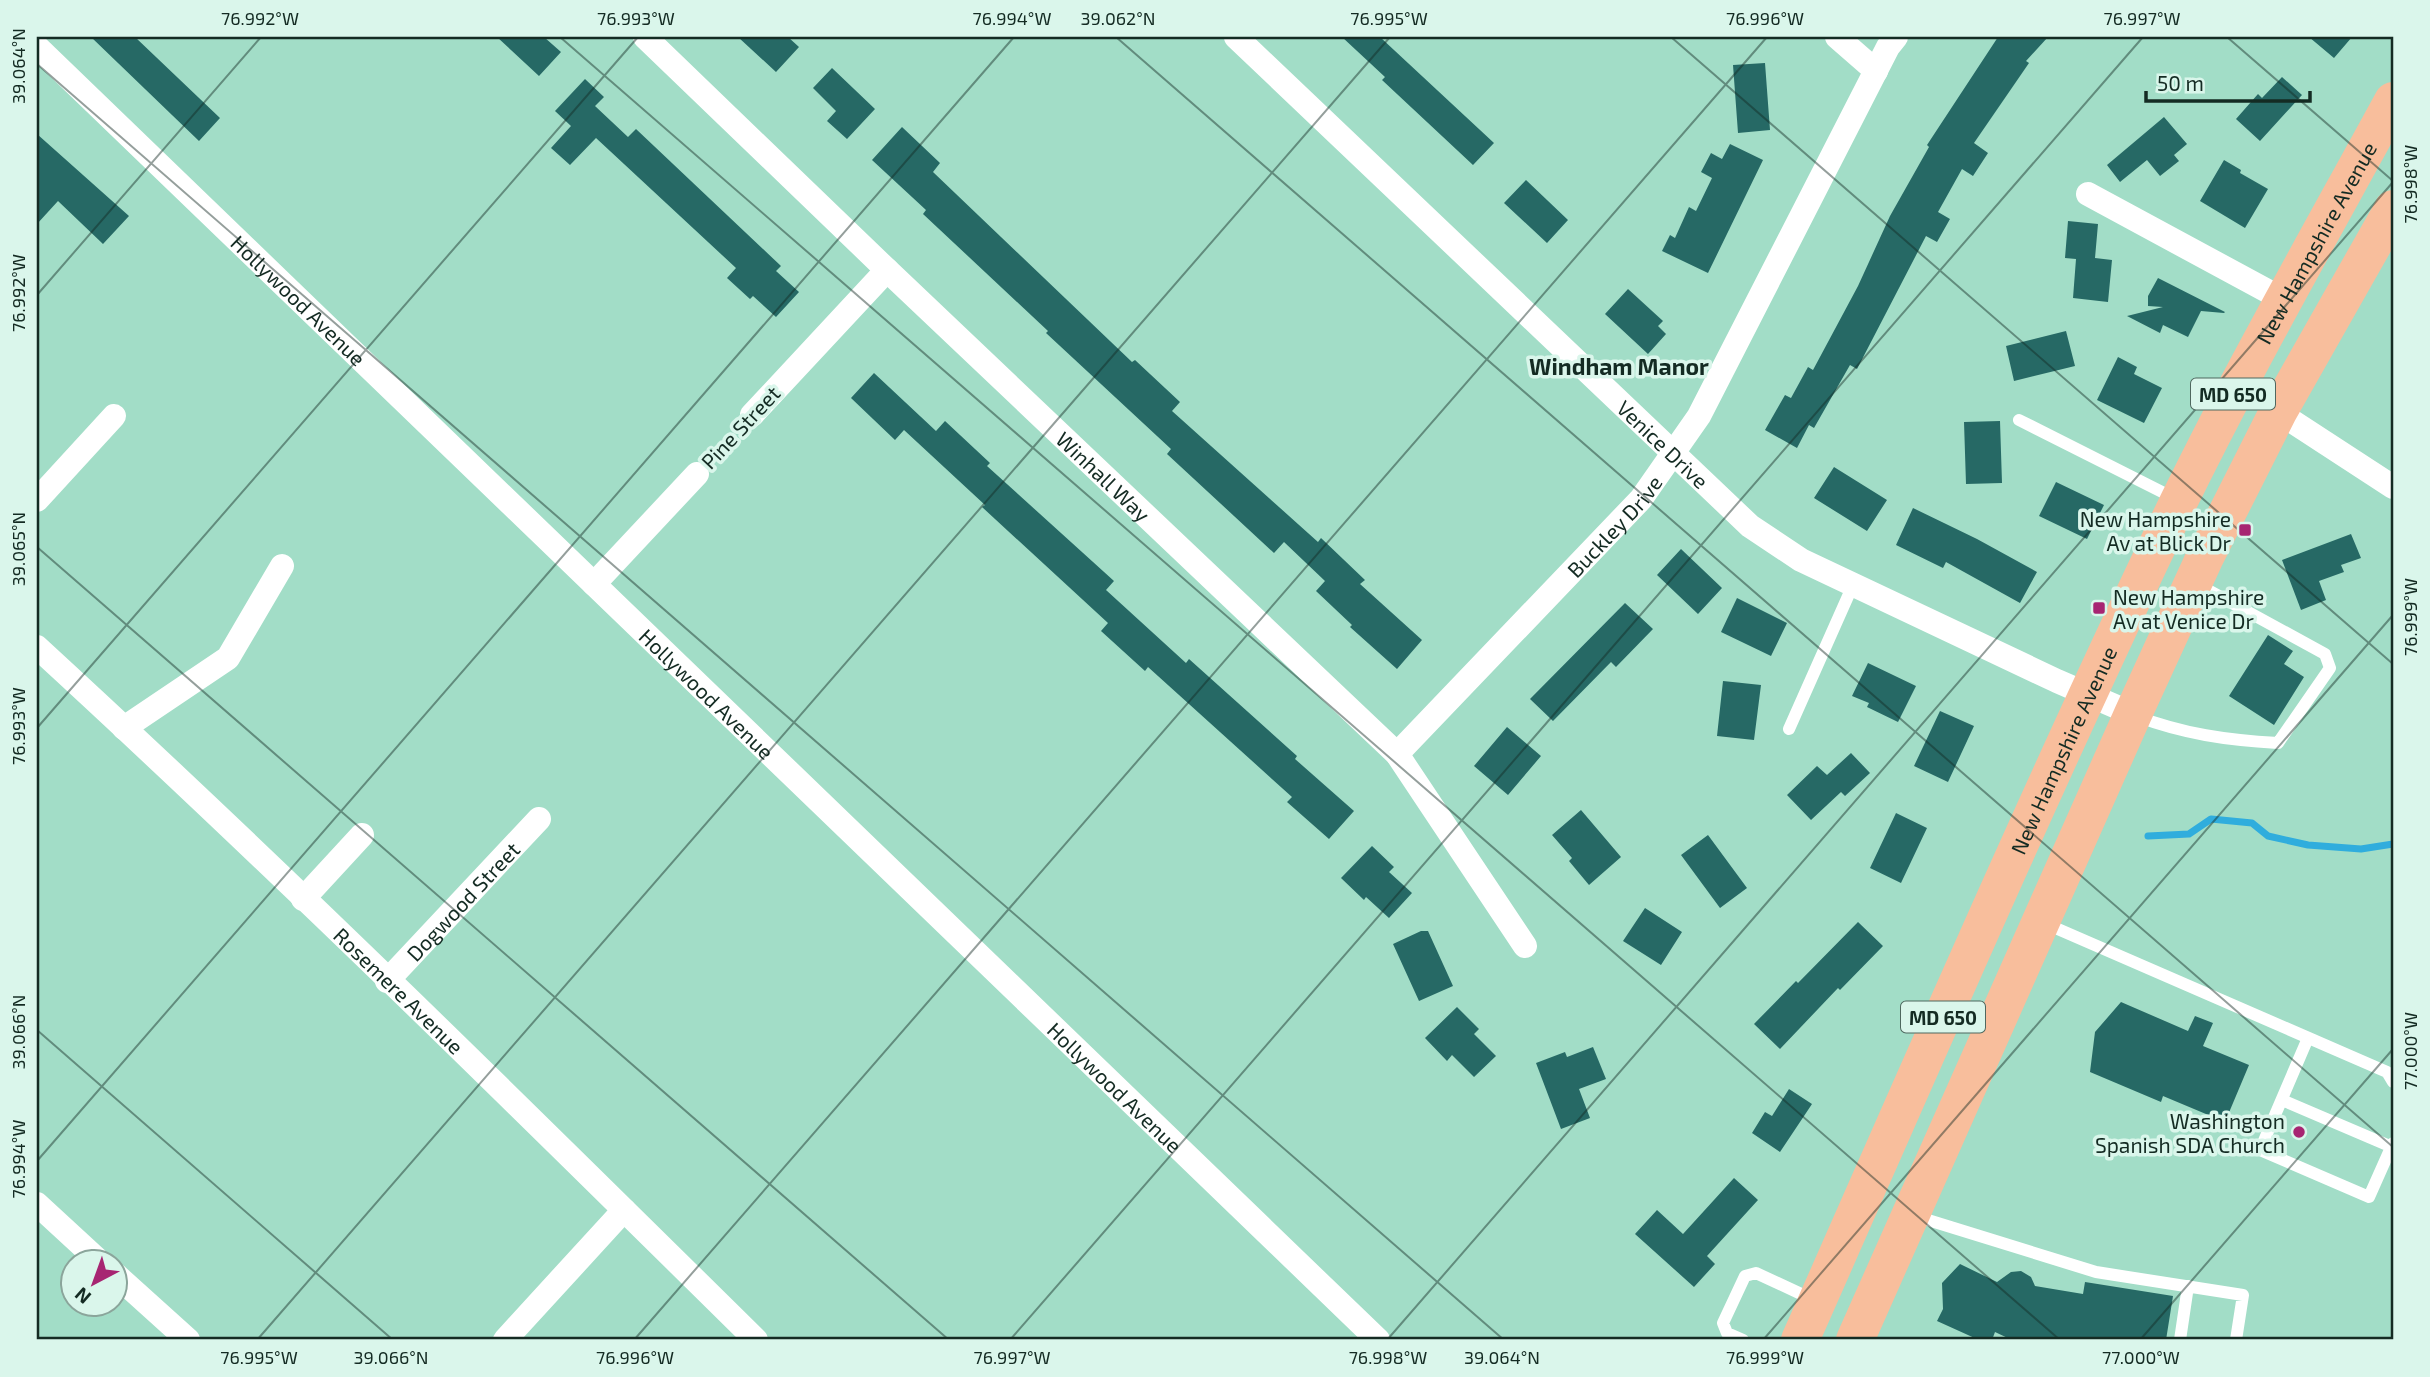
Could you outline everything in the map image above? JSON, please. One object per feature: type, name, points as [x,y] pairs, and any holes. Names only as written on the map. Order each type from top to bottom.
[{"type":"main road","name":"New Hampshire Avenue","points":[[1800,1340],[2016,853],[2180,501],[2235,390],[2393,101]]},
{"type":"main road","name":"MD 650","points":[[1855,1340],[2193,582],[2278,412],[2393,209]]},
{"type":"street","name":"Winhall Way","points":[[645,37],[1397,754],[1525,946]]},
{"type":"street","name":"Venice Drive","points":[[1236,37],[1751,526],[1801,560],[2133,714]]},
{"type":"street","points":[[1837,37],[1876,71]]},
{"type":"street","name":"Buckley Drive","points":[[1397,754],[1642,499],[1675,454],[1699,416],[1896,37]]},
{"type":"street","name":"Hollywood Avenue","points":[[37,47],[1378,1340]]},
{"type":"street","points":[[2088,194],[2284,300]]},
{"type":"street","name":"Pine Street","points":[[752,415],[887,270]]},
{"type":"street","points":[[2278,412],[2393,487]]},
{"type":"street","points":[[37,500],[114,416]]},
{"type":"street","name":"Pine Street","points":[[594,583],[696,474]]},
{"type":"street","points":[[124,728],[228,658],[282,566]]},
{"type":"street","name":"Rosemere Avenue","points":[[37,648],[303,899],[756,1340]]},
{"type":"street","name":"Dogwood Street","points":[[387,981],[539,819]]},
{"type":"street","points":[[303,899],[362,835]]},
{"type":"street","points":[[37,1205],[85,1248]]},
{"type":"street","points":[[505,1340],[624,1210]]},
{"type":"street","points":[[130,1288],[188,1340]]},
{"type":"lane","points":[[2020,421],[2180,501]]},
{"type":"lane","points":[[2133,714],[2166,727],[2227,740],[2278,743],[2330,668],[2325,654],[2193,582]]},
{"type":"lane","points":[[1789,729],[1853,585]]},
{"type":"lane","points":[[2041,922],[2387,1072],[2393,1082]]},
{"type":"lane","points":[[2282,1100],[2392,1145],[2369,1197],[2260,1150],[2308,1038]]},
{"type":"lane","points":[[1911,1214],[2096,1272],[2243,1295],[2236,1340]]},
{"type":"lane","points":[[1743,1340],[1727,1333],[1723,1323],[1745,1276],[1756,1273],[1817,1301]]},
{"type":"lane","points":[[2180,1340],[2188,1286]]},
{"type":"path","name":"Pine Street","points":[[696,474],[752,415]]},
{"type":"building","points":[[91,37],[135,37],[220,118],[199,141]]},
{"type":"building","points":[[497,37],[544,37],[561,52],[539,76]]},
{"type":"building","points":[[738,37],[788,37],[799,47],[776,72]]},
{"type":"building","points":[[1342,37],[1380,37],[1494,143],[1473,165],[1382,80],[1385,77]]},
{"type":"building","points":[[1998,37],[2048,37],[2026,61],[2029,63],[1974,143],[1988,153],[1973,176],[1962,169],[1938,212],[1950,219],[1937,242],[1926,236],[1857,369],[1850,365],[1814,428],[1809,425],[1797,448],[1765,430],[1785,395],[1791,398],[1808,367],[1813,370],[1858,286],[1890,216],[1929,147],[1927,145]]},
{"type":"building","points":[[2309,37],[2352,37],[2334,58]]},
{"type":"building","points":[[1765,63],[1770,130],[1738,133],[1733,65]]},
{"type":"building","points":[[832,68],[875,109],[847,139],[827,121],[836,111],[813,88]]},
{"type":"building","points":[[2282,77],[2302,95],[2260,141],[2236,119],[2258,94],[2262,98]]},
{"type":"building","points":[[585,79],[604,97],[595,106],[628,137],[636,129],[781,266],[776,271],[799,292],[776,317],[753,296],[750,299],[727,278],[736,268],[596,138],[570,165],[551,148],[571,126],[555,111]]},
{"type":"building","points":[[2164,117],[2187,144],[2174,155],[2179,161],[2160,176],[2147,160],[2120,182],[2107,165]]},
{"type":"building","points":[[902,127],[940,163],[933,172],[1132,362],[1135,360],[1180,402],[1172,411],[1318,542],[1321,538],[1365,580],[1360,584],[1422,640],[1397,669],[1350,627],[1352,625],[1316,591],[1325,581],[1284,542],[1274,553],[1167,454],[1171,449],[1046,333],[1048,331],[923,214],[926,210],[872,160]]},
{"type":"building","points":[[37,134],[129,216],[103,244],[58,201],[37,224]]},
{"type":"building","points":[[1730,144],[1763,160],[1708,273],[1662,251],[1670,235],[1675,238],[1689,207],[1696,211],[1712,178],[1701,172],[1711,153],[1722,159]]},
{"type":"building","points":[[2224,160],[2268,189],[2245,228],[2200,201]]},
{"type":"building","points":[[1526,180],[1568,220],[1547,243],[1504,203]]},
{"type":"building","points":[[2068,221],[2098,224],[2095,258],[2112,260],[2108,302],[2073,298],[2076,259],[2065,258]]},
{"type":"building","points":[[2158,278],[2225,312],[2201,311],[2188,337],[2163,325],[2160,333],[2127,316],[2163,307],[2148,306],[2148,296]]},
{"type":"building","points":[[1628,289],[1663,321],[1658,326],[1666,334],[1648,354],[1605,314]]},
{"type":"building","points":[[2066,331],[2075,366],[2014,381],[2006,346]]},
{"type":"building","points":[[2118,357],[2137,367],[2134,374],[2162,388],[2144,423],[2097,400]]},
{"type":"building","points":[[874,373],[936,431],[945,421],[990,463],[987,466],[1114,581],[1106,590],[1186,663],[1189,659],[1354,811],[1329,839],[1287,802],[1292,797],[1148,667],[1145,671],[1101,631],[1108,623],[982,507],[985,505],[904,430],[895,440],[851,398]]},
{"type":"building","points":[[2000,421],[2002,483],[1966,484],[1964,422]]},
{"type":"building","points":[[1834,467],[1887,500],[1867,531],[1814,498]]},
{"type":"building","points":[[2056,482],[2104,505],[2087,539],[2039,516]]},
{"type":"building","points":[[1913,508],[2037,572],[2020,603],[1946,562],[1943,568],[1896,545]]},
{"type":"building","points":[[2351,534],[2361,558],[2341,565],[2344,572],[2319,581],[2326,600],[2301,610],[2282,560]]},
{"type":"building","points":[[1681,549],[1722,588],[1698,614],[1657,575]]},
{"type":"building","points":[[1737,598],[1787,623],[1771,656],[1721,632]]},
{"type":"building","points":[[1625,603],[1653,629],[1616,667],[1611,662],[1553,721],[1530,699]]},
{"type":"building","points":[[2268,635],[2293,651],[2284,664],[2304,677],[2274,725],[2229,696]]},
{"type":"building","points":[[1868,663],[1916,686],[1898,722],[1867,707],[1869,703],[1852,696]]},
{"type":"building","points":[[1723,681],[1761,685],[1754,740],[1717,736]]},
{"type":"building","points":[[1940,711],[1974,726],[1948,782],[1914,766]]},
{"type":"building","points":[[1507,727],[1541,756],[1508,795],[1474,766]]},
{"type":"building","points":[[1851,753],[1870,773],[1845,796],[1841,792],[1811,820],[1787,795],[1817,766],[1827,775]]},
{"type":"building","points":[[1581,810],[1621,857],[1589,885],[1569,861],[1572,858],[1552,835]]},
{"type":"building","points":[[1896,813],[1927,828],[1901,883],[1870,868]]},
{"type":"building","points":[[1708,835],[1747,888],[1720,908],[1681,855]]},
{"type":"building","points":[[1372,846],[1394,867],[1389,872],[1412,893],[1389,918],[1366,897],[1364,900],[1341,878]]},
{"type":"building","points":[[1645,908],[1682,932],[1661,965],[1623,941]]},
{"type":"building","points":[[1858,922],[1883,946],[1840,990],[1838,988],[1780,1049],[1754,1024]]},
{"type":"building","points":[[1421,931],[1428,931],[1453,986],[1419,1001],[1393,944]]},
{"type":"building","points":[[2121,1002],[2188,1031],[2195,1016],[2213,1023],[2203,1046],[2249,1065],[2225,1122],[2163,1096],[2161,1102],[2090,1072],[2095,1032]]},
{"type":"building","points":[[1457,1007],[1479,1029],[1474,1034],[1496,1056],[1474,1077],[1452,1055],[1447,1061],[1425,1038]]},
{"type":"building","points":[[1593,1047],[1606,1079],[1579,1089],[1590,1118],[1561,1129],[1536,1063],[1565,1052],[1567,1057]]},
{"type":"building","points":[[1789,1089],[1812,1104],[1780,1152],[1752,1133],[1765,1112],[1772,1116]]},
{"type":"building","points":[[1734,1178],[1758,1200],[1707,1256],[1715,1264],[1694,1287],[1635,1234],[1657,1210],[1683,1234]]},
{"type":"building","points":[[1960,1264],[1997,1282],[2011,1272],[2021,1271],[2031,1277],[2035,1286],[2083,1294],[2085,1282],[2173,1296],[2166,1340],[2012,1340],[1995,1332],[1992,1340],[1979,1340],[1937,1321],[1943,1309],[1942,1283]]},
{"type":"waterway","points":[[2148,836],[2189,834],[2211,819],[2252,823],[2268,836],[2308,845],[2361,849],[2393,844]]},
{"type":"place","name":"New Hampshire Av at Blick Dr","points":[[2245,530]]},
{"type":"place","name":"New Hampshire Av at Venice Dr","points":[[2099,608]]},
{"type":"place","name":"Washington Spanish SDA Church","points":[[2299,1132]]},
{"type":"district","name":"Windham Manor","points":[[1619,366]]}]
